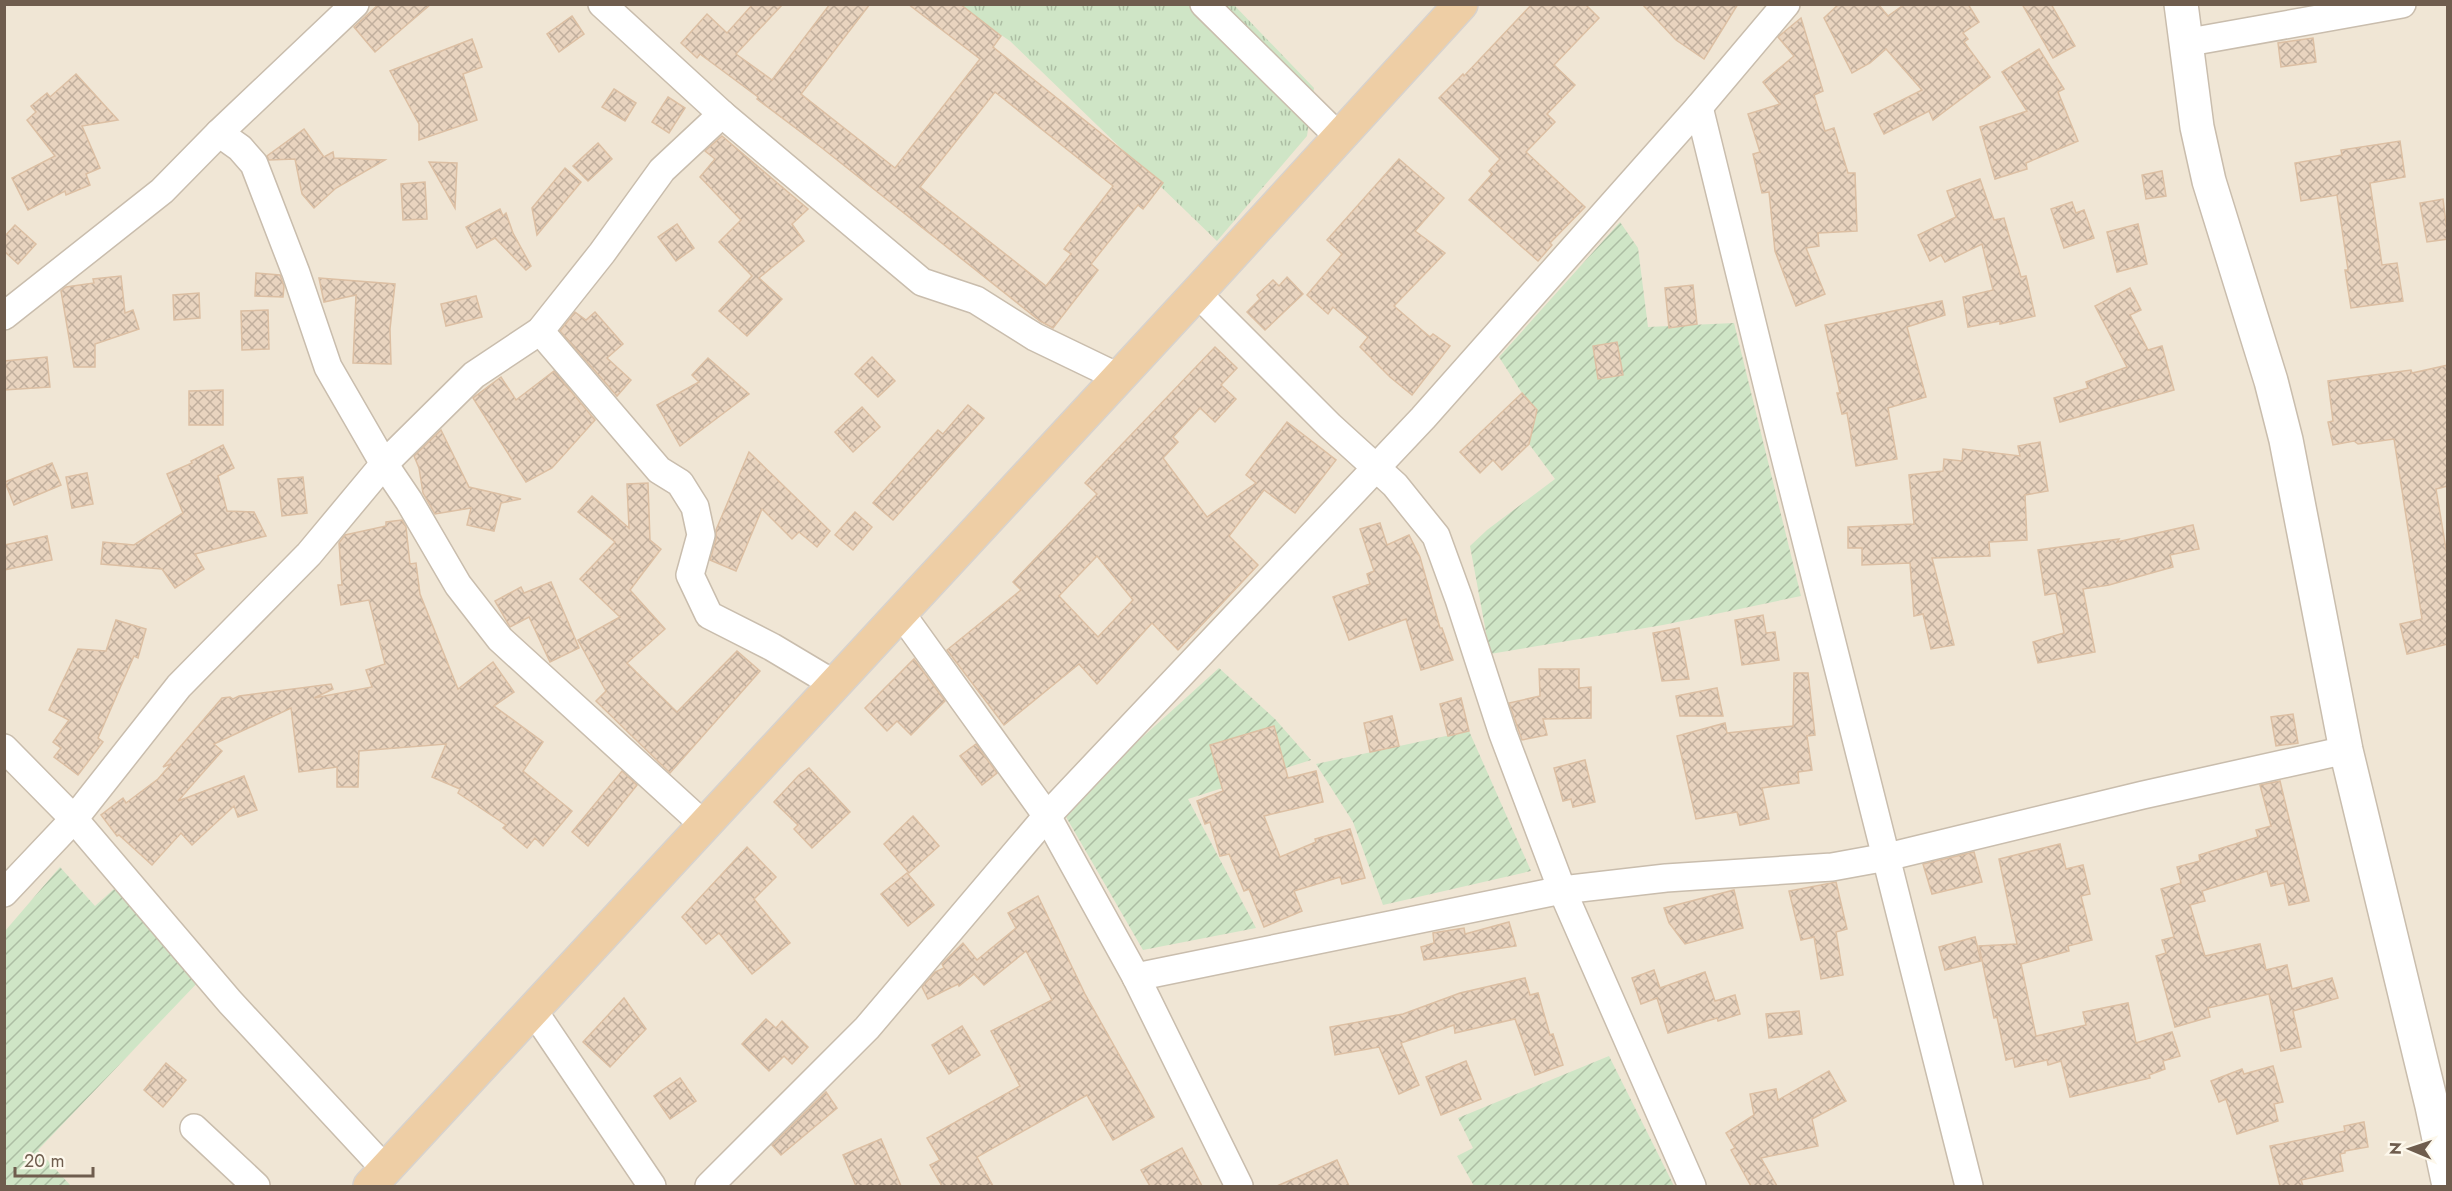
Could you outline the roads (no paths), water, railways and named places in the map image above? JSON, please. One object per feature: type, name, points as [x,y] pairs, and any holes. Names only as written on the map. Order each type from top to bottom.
[{"type":"highway","points":[[377,1178],[1197,293],[1461,4]]},
{"type":"street","points":[[4,316],[162,191],[355,4]]},
{"type":"street","points":[[602,4],[722,114],[922,282],[976,300],[1035,337],[1118,378]]},
{"type":"street","points":[[1204,4],[1340,138]]},
{"type":"street","points":[[709,1186],[867,1028],[1047,816],[1376,469],[1699,107],[1786,4]]},
{"type":"street","points":[[2181,4],[2184,44],[2197,127],[2209,181],[2268,370],[2286,440],[2346,750],[2440,1100],[2448,1181]]},
{"type":"street","points":[[2184,44],[2402,4]]},
{"type":"street","points":[[1699,107],[1782,448],[1969,1186]]},
{"type":"street","points":[[4,893],[74,819],[179,686],[309,554],[384,464],[474,375],[540,331],[602,253],[662,170],[722,114]]},
{"type":"street","points":[[219,134],[240,148],[254,164],[296,273],[328,367],[458,585],[500,639],[704,825]]},
{"type":"street","points":[[1197,293],[1322,418],[1395,485],[1436,536],[1503,734],[1562,890],[1692,1186]]},
{"type":"street","points":[[540,331],[624,426],[659,470],[680,483],[695,507],[701,535],[690,575],[709,615],[772,647],[834,684]]},
{"type":"street","points":[[900,612],[1047,816],[1136,977],[1239,1186]]},
{"type":"street","points":[[4,748],[74,819],[377,1178]]},
{"type":"street","points":[[1136,977],[1562,890],[1666,878],[1832,867],[1887,857],[2143,795],[2346,750]]},
{"type":"street","points":[[532,1010],[652,1186]]},
{"type":"street","points":[[194,1128],[256,1186]]}]
